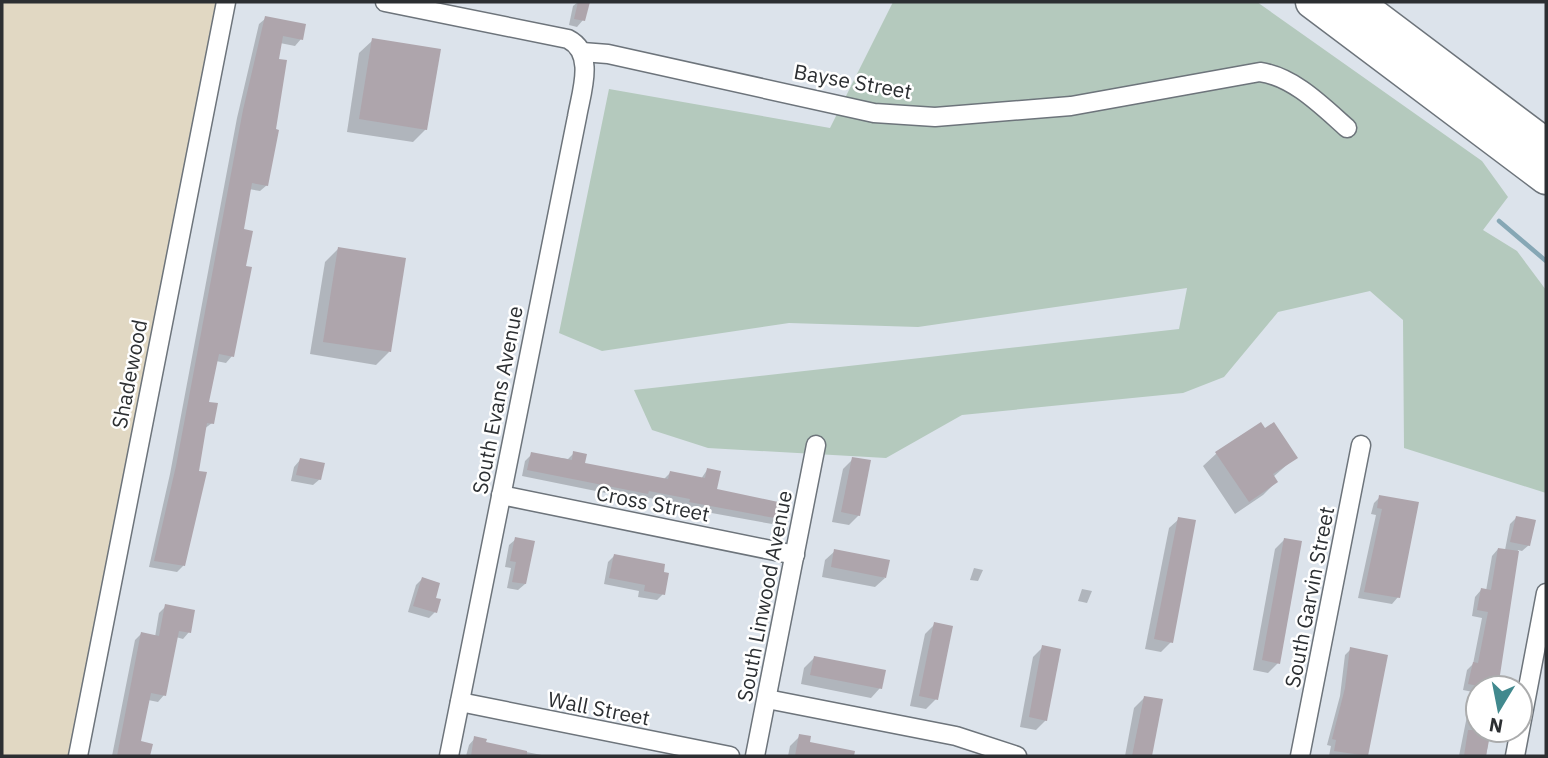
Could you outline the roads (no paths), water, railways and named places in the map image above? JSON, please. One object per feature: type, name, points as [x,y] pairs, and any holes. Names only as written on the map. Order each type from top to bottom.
[{"type":"highway","points":[[1312,2],[1546,178]]},
{"type":"highway","points":[[1356,2],[1546,145]]},
{"type":"street","name":"Shadewood","points":[[78,756],[226,2]]},
{"type":"street","name":"Bayse Street","points":[[384,2],[568,39],[583,52],[590,50],[874,113],[935,117],[1071,106],[1260,72],[1282,77],[1347,128]]},
{"type":"street","name":"South Evans Avenue","points":[[449,756],[577,117],[585,70],[583,52]]},
{"type":"street","name":"South Linwood Avenue","points":[[755,756],[817,445]]},
{"type":"street","name":"South Garvin Street","points":[[1300,756],[1361,445]]},
{"type":"street","name":"Cross Street","points":[[501,495],[795,555]]},
{"type":"street","points":[[1515,756],[1546,593]]},
{"type":"street","points":[[767,699],[956,736],[1017,756]]},
{"type":"street","name":"Wall Street","points":[[460,702],[730,756]]},
{"type":"waterway","points":[[1499,221],[1546,261]]}]
